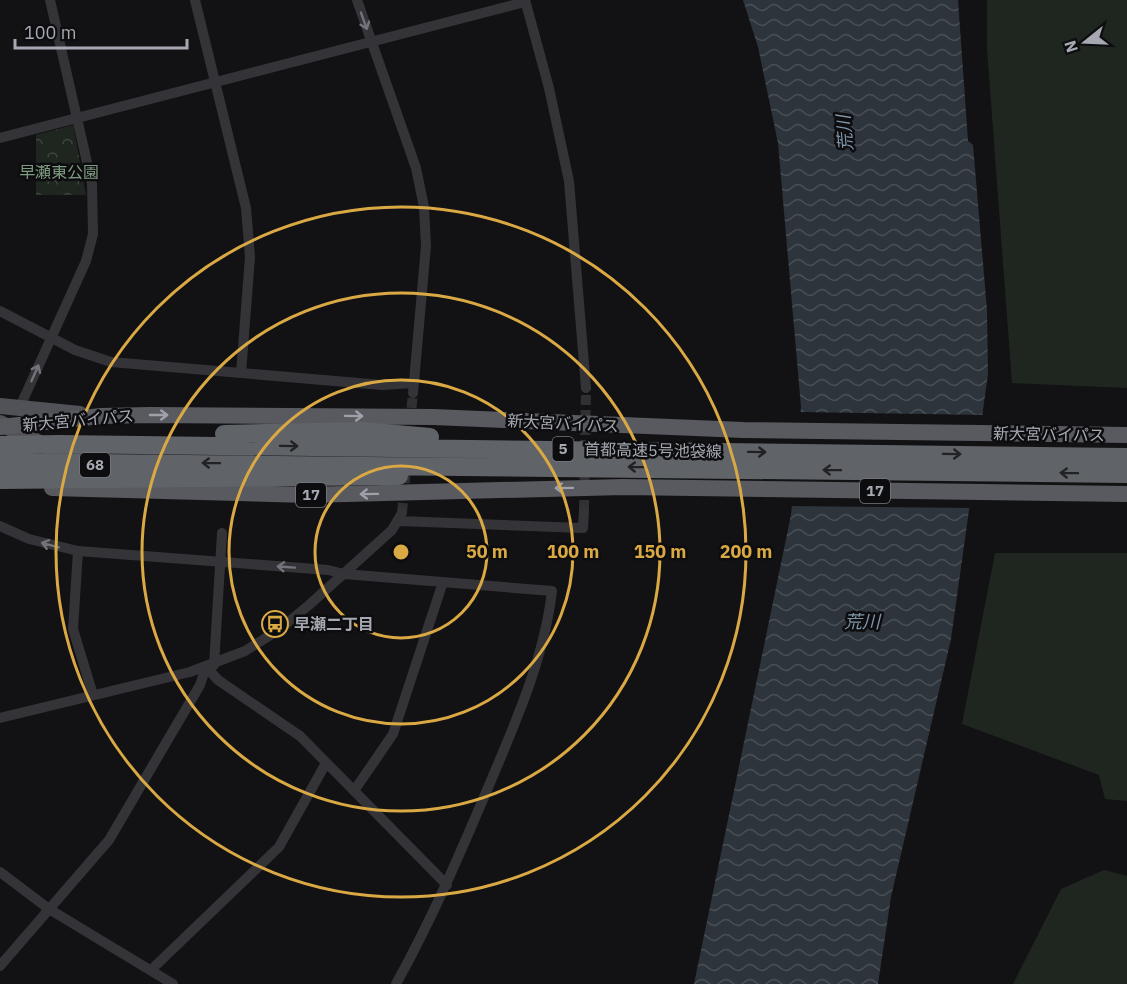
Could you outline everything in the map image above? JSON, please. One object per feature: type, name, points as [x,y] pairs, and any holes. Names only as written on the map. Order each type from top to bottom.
[{"type":"highway","name":"新大宮バイパス","points":[[2,429],[101,416],[433,417],[666,427],[1127,435]]},
{"type":"highway","points":[[2,429],[362,431],[574,458]]},
{"type":"highway","name":"首都高速5号池袋線","points":[[0,445],[1127,474]]},
{"type":"highway","name":"首都高速5号池袋線","points":[[0,462],[1127,457]]},
{"type":"highway","points":[[0,480],[365,477],[574,458]]},
{"type":"highway","name":"17","points":[[0,486],[308,495],[623,487],[1127,494]]},
{"type":"main road","points":[[0,406],[101,416]]},
{"type":"main road","name":"68","points":[[2,429],[63,455],[195,493]]},
{"type":"street","points":[[19,409],[86,261],[93,234],[92,184],[50,0]]},
{"type":"street","points":[[195,0],[246,208],[250,257],[241,373]]},
{"type":"street","points":[[0,310],[51,338],[91,356],[111,362],[413,388],[426,246],[424,207],[416,168],[357,0]]},
{"type":"street","points":[[0,138],[525,1],[549,88],[569,181],[586,388]]},
{"type":"street","points":[[0,718],[210,666],[245,651],[280,629],[344,574],[400,517],[583,528],[584,510]]},
{"type":"street","points":[[0,526],[29,539],[78,551],[328,570],[344,574],[552,591],[549,614],[522,707],[447,885],[396,984]]},
{"type":"street","points":[[0,966],[109,840],[201,685],[210,666],[222,533]]},
{"type":"street","points":[[78,551],[73,629],[93,695]]},
{"type":"street","points":[[354,791],[393,734],[443,582]]},
{"type":"street","points":[[210,666],[218,680],[300,736],[447,885]]},
{"type":"street","points":[[151,970],[279,846],[326,763]]},
{"type":"street","points":[[0,872],[50,909],[173,984]]},
{"type":"green space","points":[[987,0],[1127,0],[1127,388],[1012,383],[987,49]]},
{"type":"green space","name":"早瀬東公園","points":[[73,125],[86,195],[36,195],[36,135]]},
{"type":"green space","points":[[995,553],[1127,553],[1127,801],[1105,799],[1099,775],[962,724]]},
{"type":"green space","points":[[1104,870],[1127,876],[1127,984],[1013,984],[1061,889]]},
{"type":"water","name":"荒川","points":[[743,0],[958,0],[968,141],[973,145],[987,310],[988,374],[951,639],[891,897],[878,984],[694,984],[791,515],[801,407],[778,143],[758,47]]},
{"type":"pier","points":[[798,412],[986,415],[974,508],[789,506]]},
{"type":"tunnel","points":[[584,510],[586,388]]},
{"type":"tunnel","points":[[410,423],[413,393]]},
{"type":"tunnel","points":[[402,513],[406,468]]},
{"type":"place","name":"早瀬二丁目","points":[[275,624]]}]
